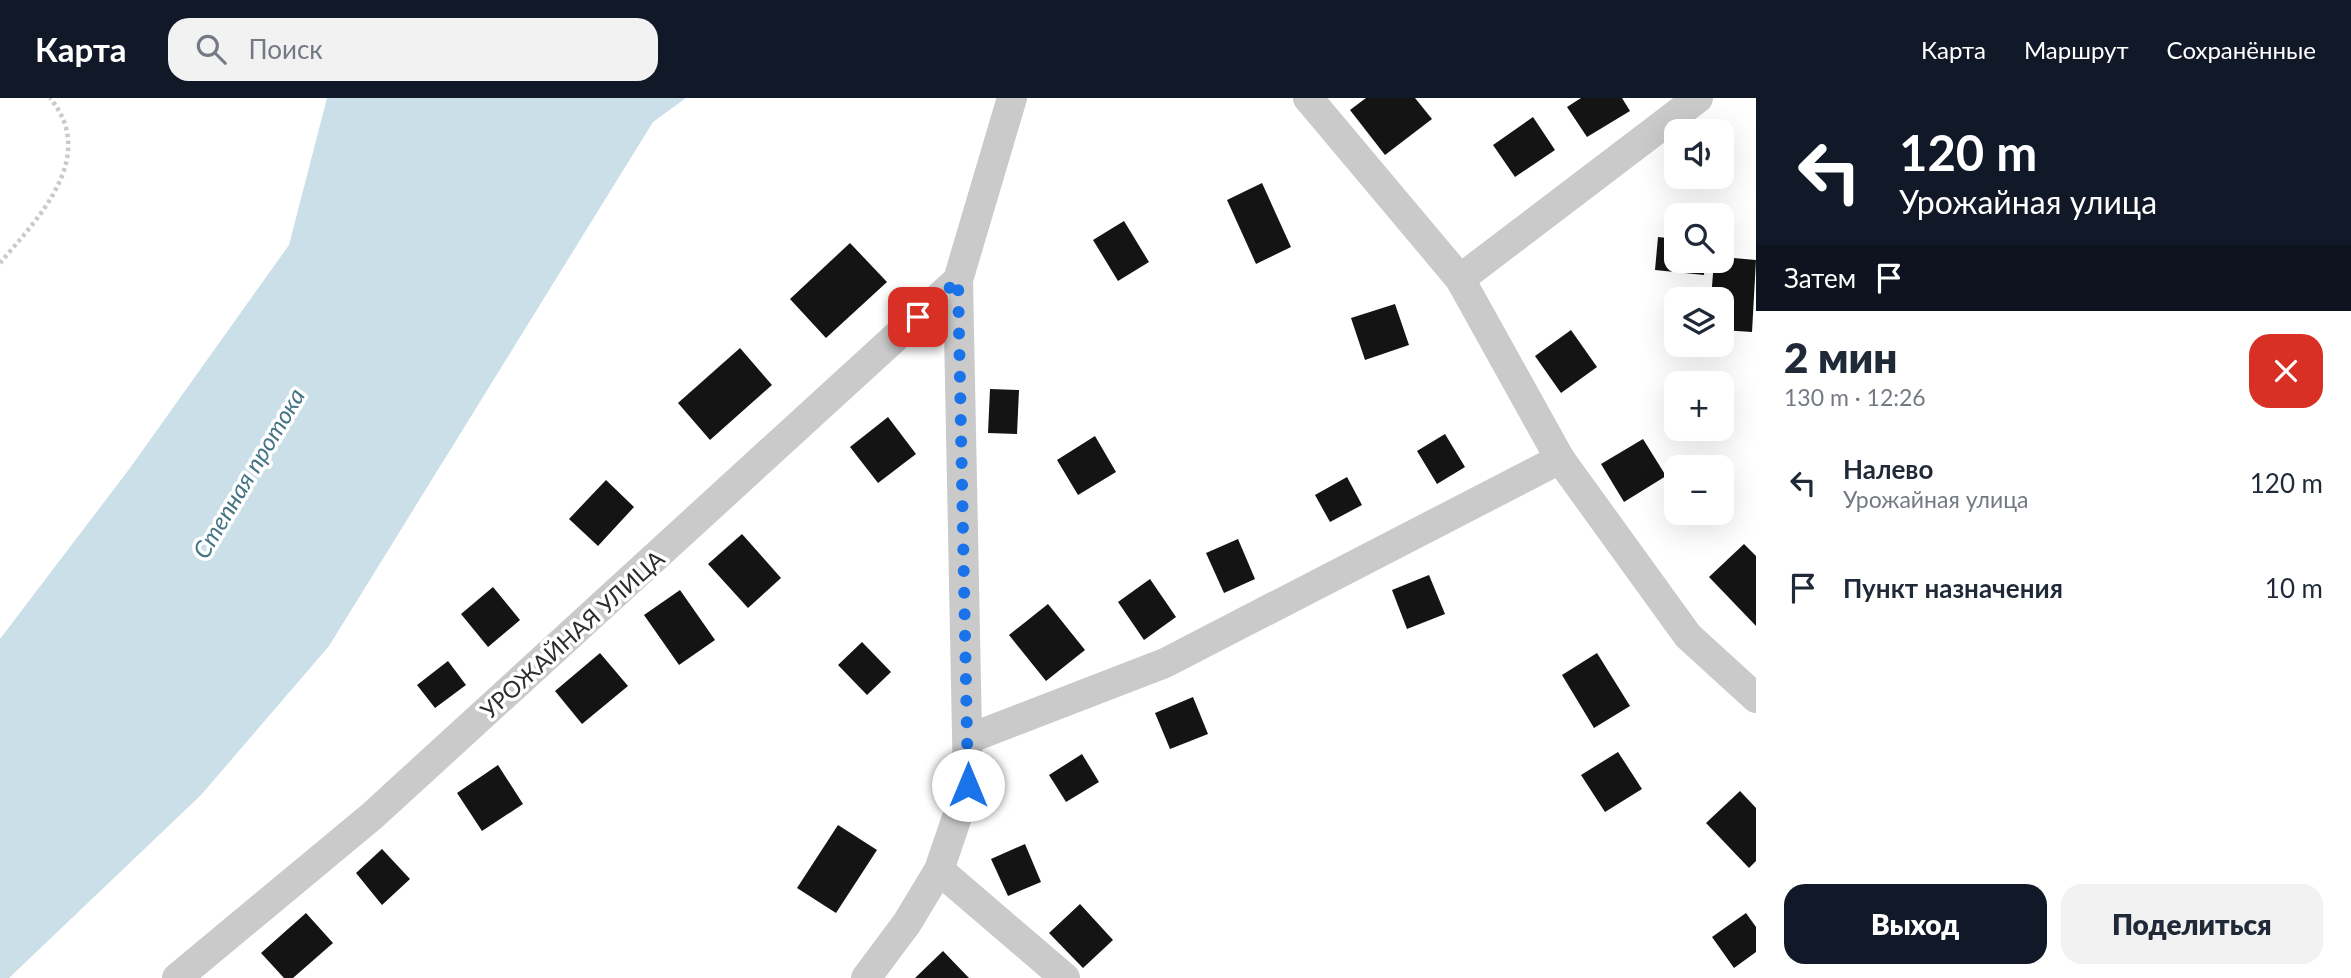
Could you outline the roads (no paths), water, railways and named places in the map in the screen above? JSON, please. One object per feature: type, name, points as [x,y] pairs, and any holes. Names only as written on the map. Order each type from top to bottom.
[{"type":"street","points":[[866,978],[907,923],[939,870],[968,785],[958,280],[1012,98]]},
{"type":"street","points":[[1308,98],[1460,279],[1560,459],[1688,636],[1756,698]]},
{"type":"street","points":[[1460,279],[1698,98]]},
{"type":"street","name":"УРОЖАЙНАЯ УЛИЦА","points":[[177,978],[372,816],[958,280]]},
{"type":"street","points":[[968,739],[1165,663],[1560,459]]},
{"type":"street","points":[[939,870],[1065,978]]},
{"type":"water","name":"Степная протока","points":[[327,98],[686,98],[653,122],[329,646],[201,795],[9,978],[0,978],[0,639],[130,468],[289,245]]}]
